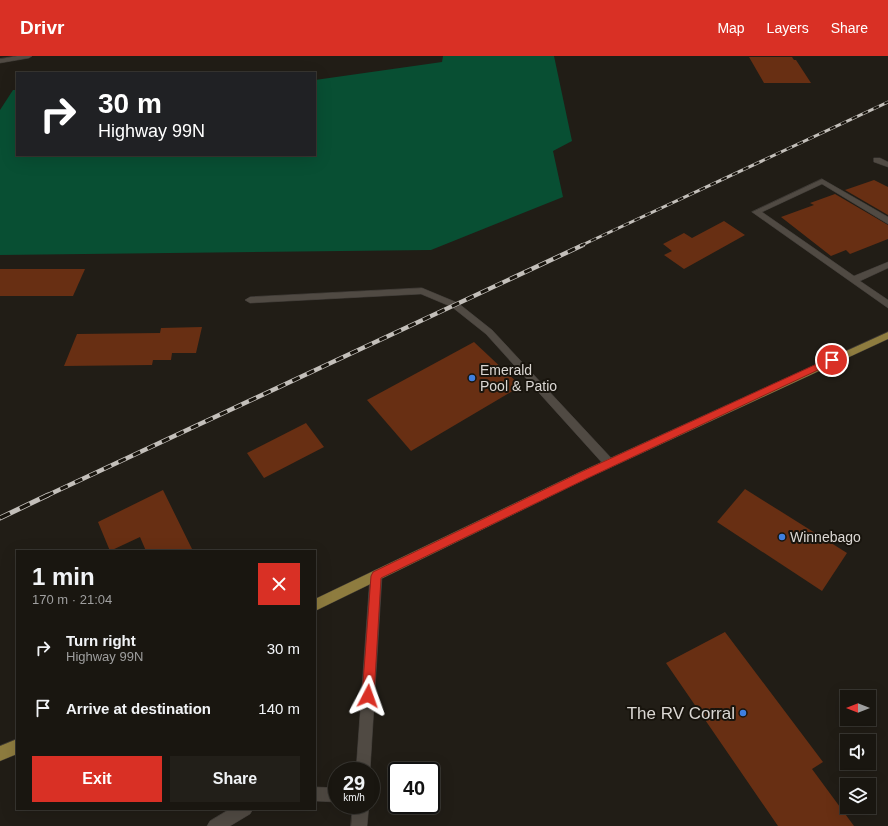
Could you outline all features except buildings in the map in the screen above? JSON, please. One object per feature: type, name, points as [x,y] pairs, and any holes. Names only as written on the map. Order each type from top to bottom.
[{"type":"main road","points":[[316,605],[610,463],[888,334]]},
{"type":"main road","points":[[0,754],[16,746]]},
{"type":"street","points":[[0,61],[29,56]]},
{"type":"street","points":[[877,160],[888,165]]},
{"type":"street","points":[[888,221],[822,181],[756,212],[888,305]]},
{"type":"street","points":[[853,280],[888,266]]},
{"type":"street","points":[[250,300],[422,291],[455,305],[488,332],[610,463]]},
{"type":"street","points":[[364,762],[376,576]]},
{"type":"street","points":[[316,794],[328,795]]},
{"type":"street","points":[[215,826],[242,810]]},
{"type":"street","points":[[359,826],[360,814]]},
{"type":"green space","points":[[443,56],[554,56],[572,141],[553,151],[563,197],[431,250],[0,255],[0,110],[13,90],[16,90],[16,156],[316,156],[316,80],[442,62]]},
{"type":"railway","points":[[580,246],[888,102]]},
{"type":"railway","points":[[46,496],[583,245]]},
{"type":"railway","points":[[0,518],[48,495]]},
{"type":"place","name":"Emerald Pool & Patio","points":[[472,378]]},
{"type":"place","name":"Winnebago","points":[[782,537]]},
{"type":"place","name":"The RV Corral","points":[[743,713]]},
{"type":"route","points":[[368,696],[376,576],[584,475],[832,360]]}]
